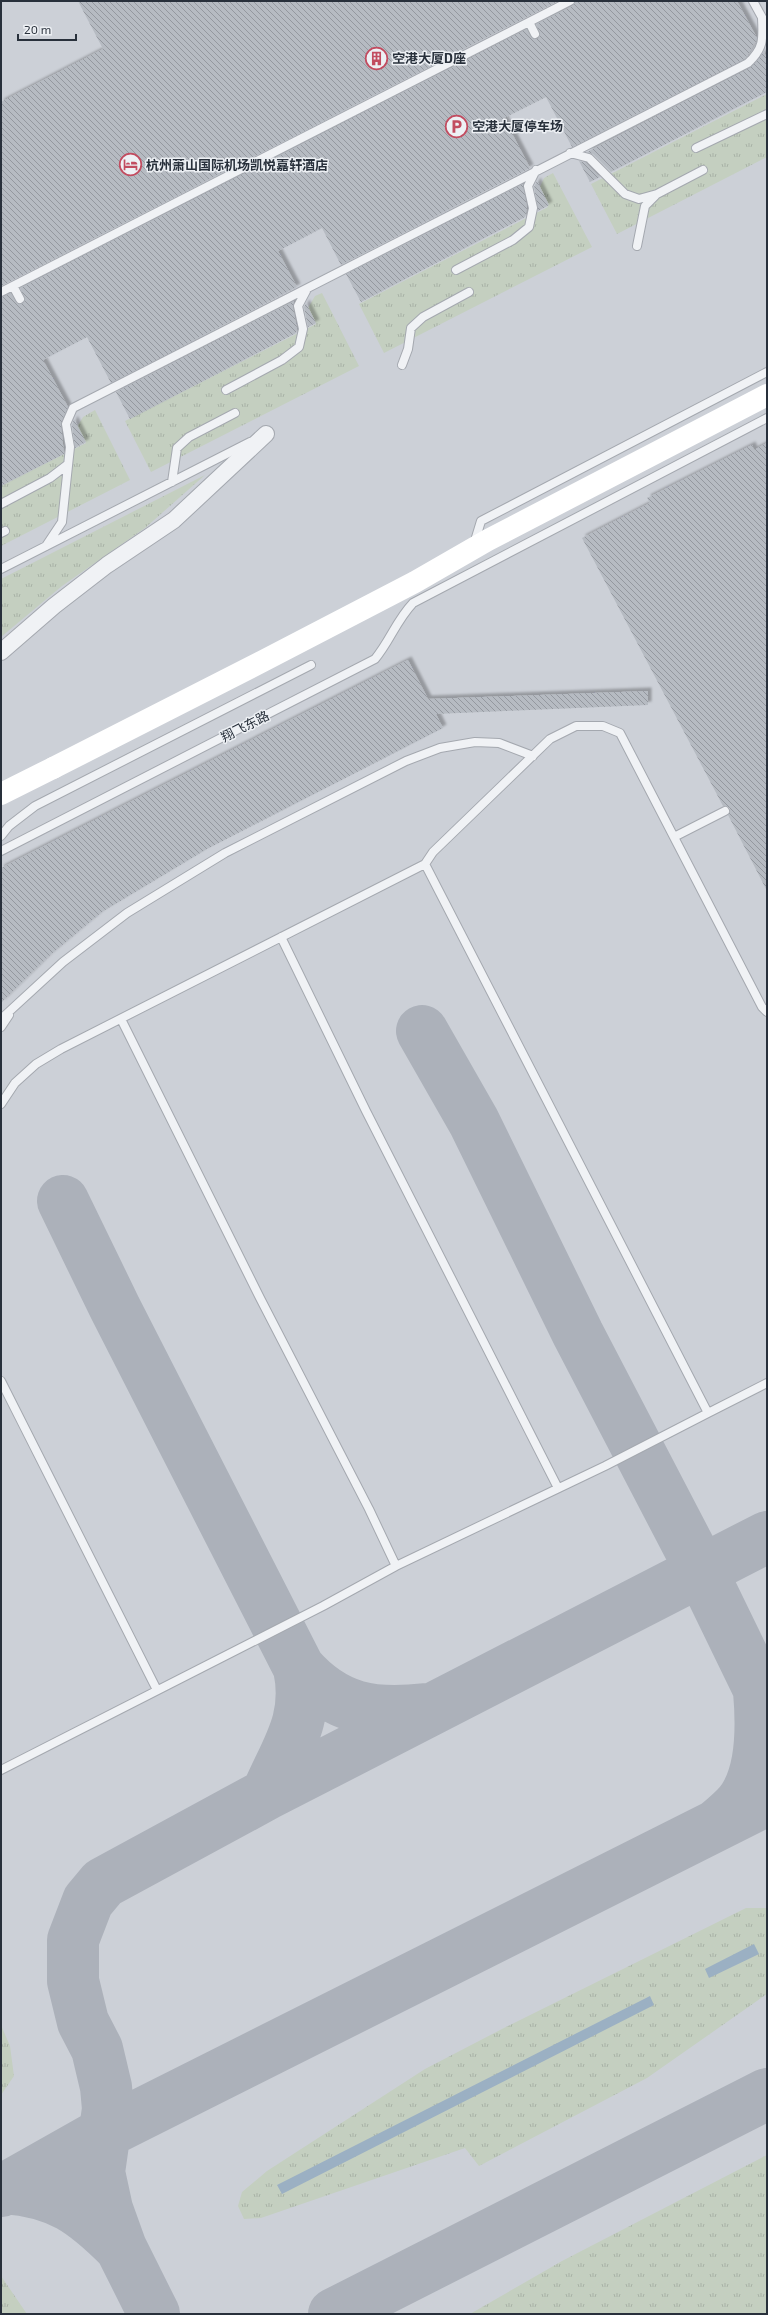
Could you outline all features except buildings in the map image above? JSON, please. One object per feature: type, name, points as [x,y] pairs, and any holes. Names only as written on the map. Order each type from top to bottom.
[{"type":"main road","points":[[1,794],[263,662],[415,582],[488,540],[767,395]]},
{"type":"street","points":[[1,652],[54,606],[107,565],[174,520],[266,434]]},
{"type":"lane","points":[[1,292],[570,1]]},
{"type":"lane","points":[[46,546],[62,522],[70,446],[66,424],[73,408],[306,290],[536,170],[748,63],[759,53],[763,39],[764,21],[753,1]]},
{"type":"lane","points":[[529,22],[535,34]]},
{"type":"lane","points":[[696,148],[767,114]]},
{"type":"lane","points":[[570,153],[590,158],[625,194],[639,199],[657,194],[703,170]]},
{"type":"lane","points":[[456,270],[513,240],[529,227],[533,208],[528,186],[536,170]]},
{"type":"lane","points":[[637,246],[645,206],[657,194]]},
{"type":"lane","points":[[13,286],[20,299]]},
{"type":"lane","points":[[226,390],[282,360],[299,347],[303,329],[298,306],[306,290]]},
{"type":"lane","points":[[402,365],[408,348],[411,328],[423,317],[469,292]]},
{"type":"lane","points":[[465,575],[481,521],[767,372]]},
{"type":"lane","points":[[172,482],[177,448],[189,437],[235,413]]},
{"type":"lane","name":"翔飞东路","points":[[1,851],[375,659],[387,645],[400,617],[413,604],[465,575],[767,418]]},
{"type":"lane","points":[[1,569],[266,434]]},
{"type":"lane","points":[[1,504],[50,478],[67,465]]},
{"type":"lane","points":[[1,836],[9,826],[35,806],[311,665]]},
{"type":"lane","points":[[1,1104],[15,1083],[36,1064],[61,1048],[426,864],[433,852],[550,739],[576,726],[603,726],[620,733],[762,1007],[767,1012]]},
{"type":"lane","points":[[1,1019],[63,962],[127,913],[225,853],[406,761],[440,748],[475,742],[499,743],[533,756]]},
{"type":"lane","points":[[674,837],[725,811]]},
{"type":"lane","points":[[426,864],[708,1413]]},
{"type":"lane","points":[[280,937],[345,1070],[558,1488]]},
{"type":"lane","points":[[1,1027],[16,1006]]},
{"type":"lane","points":[[121,1019],[264,1305],[369,1509],[396,1566]]},
{"type":"lane","points":[[1,1381],[157,1690]]},
{"type":"lane","points":[[1,1770],[323,1606],[396,1566],[558,1488],[767,1383]]},
{"type":"shaded area","points":[[1,1],[767,1],[767,2314],[1,2314]]},
{"type":"green space","points":[[767,94],[767,157],[617,234],[591,184]]},
{"type":"green space","points":[[553,173],[592,247],[384,353],[359,304],[548,207],[539,189],[544,178]]},
{"type":"green space","points":[[322,293],[359,366],[151,472],[125,421],[316,324],[308,308],[315,296]]},
{"type":"green space","points":[[95,410],[130,480],[1,546],[1,486],[86,443],[77,427],[83,417]]},
{"type":"green space","points":[[205,475],[145,528],[62,586],[1,637],[1,579]]},
{"type":"green space","points":[[746,1908],[767,1908],[767,1994],[647,2078],[479,2166],[465,2148],[261,2218],[244,2219],[238,2206],[242,2192],[267,2171],[425,2069],[502,2029]]},
{"type":"green space","points":[[1,2025],[10,2046],[14,2076],[1,2095]]},
{"type":"green space","points":[[767,2155],[767,2314],[470,2314],[562,2261]]},
{"type":"green space","points":[[1,2276],[27,2314],[1,2314]]},
{"type":"water","points":[[754,1944],[759,1954],[709,1978],[705,1969]]},
{"type":"water","points":[[650,1996],[654,2005],[282,2194],[277,2185]]},
{"type":"taxiway","points":[[422,1031],[474,1122],[578,1334],[701,1570],[767,1706]]},
{"type":"taxiway","points":[[63,1201],[115,1308],[299,1668],[327,1693],[342,1701],[357,1706],[373,1710],[389,1711],[426,1709]]},
{"type":"taxiway","points":[[154,2314],[121,2248],[107,2209],[99,2172],[108,2109],[106,2087],[97,2049],[83,2022],[73,1981],[73,1940],[88,1901],[103,1883],[267,1794],[767,1537]]},
{"type":"taxiway","points":[[267,1794],[294,1734],[299,1719],[302,1686],[299,1668]]},
{"type":"taxiway","points":[[718,1824],[732,1812],[744,1798],[755,1773],[761,1732],[759,1691]]},
{"type":"taxiway","points":[[1,2191],[104,2133],[767,1800]]},
{"type":"taxiway","points":[[334,2314],[767,2094]]},
{"type":"taxiway","points":[[5,2188],[24,2190],[56,2199],[82,2214],[108,2235],[121,2248]]},
{"type":"place","name":"空港大厦D座","points":[[377,58]]},
{"type":"place","name":"空港大厦停车场","points":[[457,126]]},
{"type":"place","name":"杭州萧山国际机场凯悦嘉轩酒店","points":[[130,165]]}]
